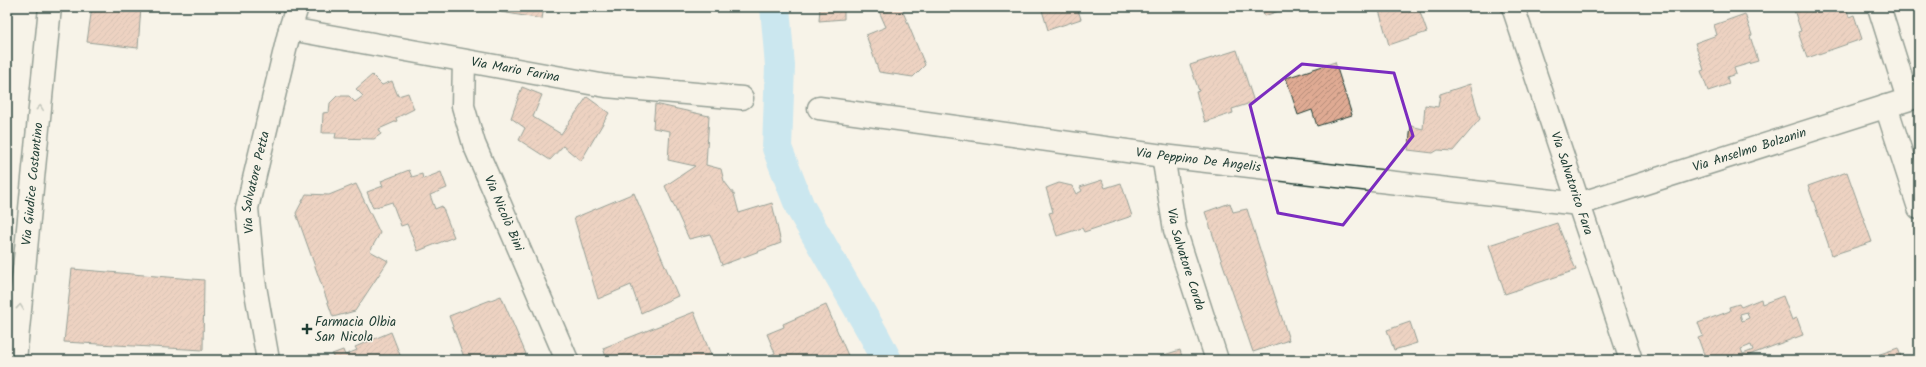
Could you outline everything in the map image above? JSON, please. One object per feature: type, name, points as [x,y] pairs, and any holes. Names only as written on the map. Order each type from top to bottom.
[{"type":"street","name":"Via Giudice Costantino","points":[[15,360],[50,7]]},
{"type":"street","name":"Via Salvatore Petta","points":[[268,360],[254,281],[247,208],[290,29],[297,7]]},
{"type":"street","name":"Via Salvatorico Fara","points":[[1513,7],[1631,360]]},
{"type":"street","points":[[1879,7],[1914,98]]},
{"type":"street","name":"Via Mario Farina","points":[[290,29],[606,86],[742,98]]},
{"type":"street","name":"Via Nicolò Bini","points":[[464,61],[463,106],[474,144],[567,360]]},
{"type":"street","name":"Via Anselmo Bolzanin","points":[[1579,204],[1914,98]]},
{"type":"street","points":[[1886,106],[1919,208]]},
{"type":"street","name":"Via Peppino De Angelis","points":[[819,108],[1163,156],[1579,204]]},
{"type":"street","name":"Via Salvatore Corda","points":[[1163,156],[1175,230],[1217,360]]},
{"type":"highlighted area","points":[[1302,64],[1394,73],[1413,136],[1343,225],[1278,213],[1250,105]]},
{"type":"building","points":[[92,7],[141,7],[138,48],[87,42]]},
{"type":"building","points":[[383,7],[399,7],[398,9]]},
{"type":"building","points":[[502,7],[544,7],[542,19],[501,12]]},
{"type":"building","points":[[820,7],[846,7],[844,9],[844,19],[819,21]]},
{"type":"building","points":[[883,7],[901,7],[925,65],[913,77],[879,72],[866,35],[886,27],[878,9]]},
{"type":"building","points":[[1041,7],[1077,7],[1081,19],[1048,30]]},
{"type":"building","points":[[1261,7],[1288,7],[1288,8],[1264,16]]},
{"type":"building","points":[[1378,7],[1426,7],[1419,9],[1427,32],[1389,45]]},
{"type":"building","points":[[1793,7],[1846,7],[1849,17],[1854,15],[1862,39],[1807,58],[1798,32],[1801,31]]},
{"type":"building","points":[[1745,14],[1758,61],[1734,68],[1736,74],[1727,77],[1729,84],[1708,91],[1701,71],[1704,70],[1695,43],[1717,35],[1714,25]]},
{"type":"building","points":[[1237,50],[1254,102],[1232,109],[1233,113],[1205,122],[1196,92],[1199,91],[1190,65]]},
{"type":"building","points":[[1335,62],[1352,115],[1317,126],[1312,110],[1298,115],[1286,78]]},
{"type":"building","points":[[372,75],[382,85],[392,81],[398,96],[408,93],[414,109],[396,118],[397,121],[379,129],[381,134],[374,139],[335,138],[336,133],[322,133],[323,113],[329,112],[330,103],[337,96],[349,96],[355,102],[363,96],[356,89]]},
{"type":"building","points":[[1470,84],[1480,119],[1453,151],[1438,150],[1433,153],[1408,150],[1411,126],[1423,129],[1425,105],[1438,107],[1440,94]]},
{"type":"building","points":[[522,87],[542,95],[533,117],[561,134],[587,97],[609,113],[581,161],[563,146],[550,160],[519,140],[525,128],[511,118]]},
{"type":"building","points":[[655,104],[709,116],[706,165],[721,169],[724,181],[734,194],[739,213],[772,203],[781,243],[722,265],[710,234],[689,239],[665,186],[695,166],[668,160],[670,131],[653,128]]},
{"type":"building","points":[[409,170],[412,177],[422,174],[423,179],[441,172],[447,188],[430,195],[435,209],[442,206],[454,237],[418,251],[407,224],[401,226],[392,202],[373,208],[367,192],[383,186],[381,181]]},
{"type":"building","points":[[1847,172],[1872,242],[1832,255],[1808,186]]},
{"type":"building","points":[[1102,180],[1105,188],[1121,183],[1132,216],[1084,232],[1082,228],[1057,236],[1049,213],[1053,212],[1046,188],[1059,183],[1072,186],[1076,194],[1082,191],[1080,187]]},
{"type":"building","points":[[356,184],[380,233],[370,251],[388,261],[355,311],[333,317],[296,213],[306,194],[329,195]]},
{"type":"building","points":[[634,193],[678,296],[641,313],[631,285],[598,299],[574,218]]},
{"type":"building","points":[[1230,203],[1233,212],[1247,209],[1289,340],[1253,352],[1205,212]]},
{"type":"building","points":[[1557,223],[1576,270],[1505,294],[1489,245]]},
{"type":"building","points":[[72,269],[204,280],[203,350],[64,342]]},
{"type":"building","points":[[501,296],[526,354],[512,360],[465,360],[449,316]]},
{"type":"building","points":[[1783,296],[1792,320],[1797,318],[1803,335],[1741,358],[1740,360],[1706,360],[1698,338],[1703,336],[1698,323],[1730,311],[1729,307],[1739,304],[1741,307],[1761,299],[1762,304]],"holes":[[[1747,312],[1749,318],[1742,321],[1740,314]],[[1751,345],[1753,350],[1743,354],[1741,349]]]},
{"type":"building","points":[[826,305],[850,360],[766,360],[765,358],[775,353],[767,334],[784,327],[783,324]]},
{"type":"building","points":[[694,312],[713,360],[607,360],[603,348]]},
{"type":"building","points":[[1410,322],[1417,343],[1394,350],[1387,330]]},
{"type":"building","points":[[391,332],[402,360],[334,360],[332,354],[343,350],[345,355],[357,350],[355,347]]},
{"type":"building","points":[[1898,348],[1902,360],[1862,360]]},
{"type":"building","points":[[1180,350],[1183,360],[1148,360]]},
{"type":"waterway","points":[[775,7],[780,66],[777,148],[800,207],[887,360]]},
{"type":"place","name":"Farmacia Olbia San Nicola","points":[[307,329]]}]
